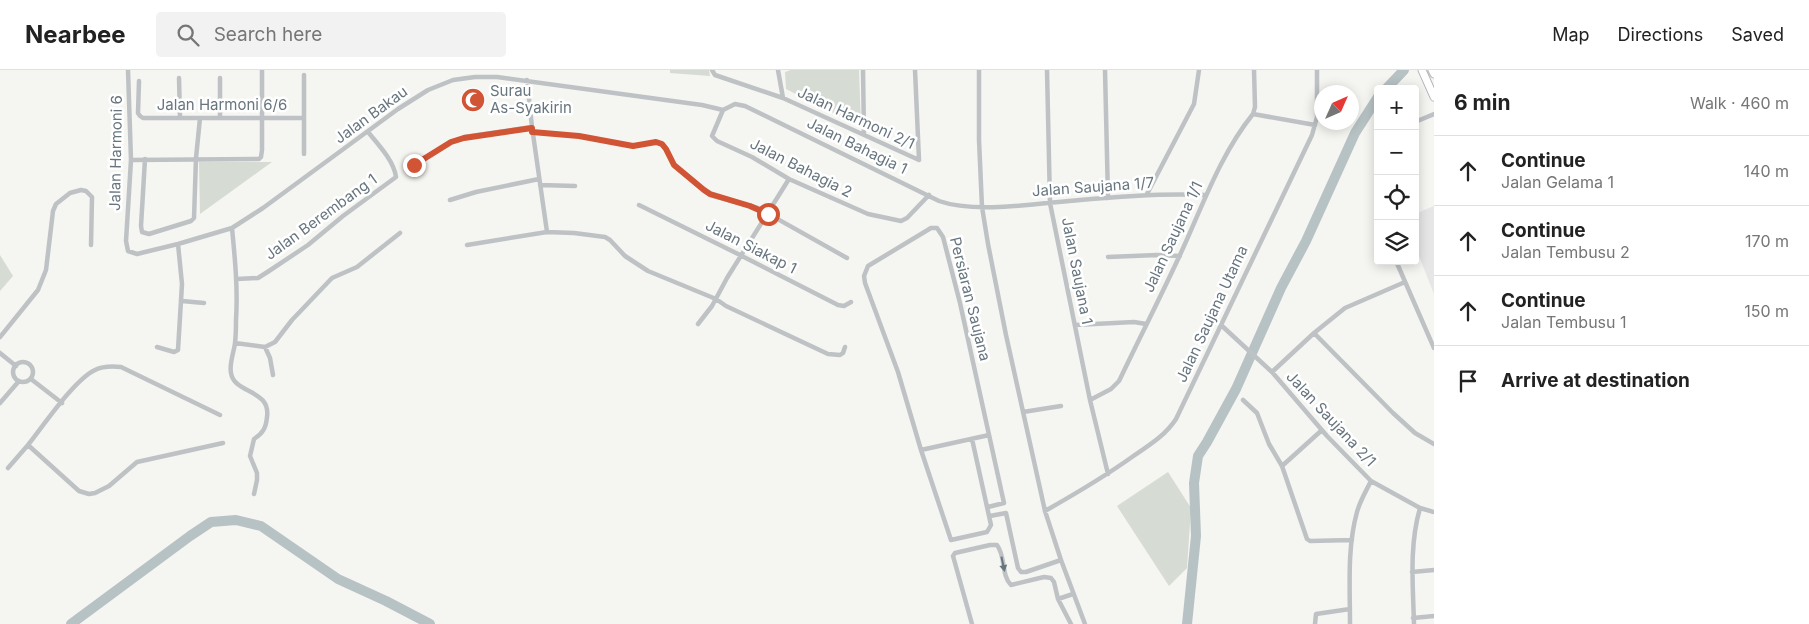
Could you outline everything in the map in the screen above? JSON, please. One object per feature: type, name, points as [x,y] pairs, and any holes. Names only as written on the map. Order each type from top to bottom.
[{"type":"main road","points":[[1422,70],[1434,97]]},
{"type":"main road","points":[[1432,70],[1434,74]]},
{"type":"street","name":"Jalan Harmoni 6","points":[[126,237],[131,160],[128,70]]},
{"type":"street","points":[[131,160],[196,158],[255,160],[261,157],[262,70]]},
{"type":"street","name":"Jalan Harmoni 2/1","points":[[712,70],[715,75],[783,98],[919,160],[915,70]]},
{"type":"street","points":[[724,70],[725,77]]},
{"type":"street","points":[[779,70],[783,98]]},
{"type":"street","points":[[863,70],[864,135]]},
{"type":"street","name":"Persiaran Saujana","points":[[978,70],[982,207],[1004,326],[1045,511],[1085,624]]},
{"type":"street","name":"Jalan Saujana 1","points":[[1047,70],[1050,203],[1075,325],[1094,398],[1107,470]]},
{"type":"street","points":[[1105,70],[1108,198]]},
{"type":"street","points":[[1147,194],[1194,104],[1199,70]]},
{"type":"street","name":"Jalan Saujana 1/1","points":[[1094,398],[1111,389],[1119,381],[1180,256],[1206,195],[1227,154],[1253,114],[1255,107],[1254,70]]},
{"type":"street","name":"Jalan Saujana Utama","points":[[1317,70],[1317,85]]},
{"type":"street","points":[[304,75],[304,154]]},
{"type":"street","name":"Jalan Bakau","points":[[126,237],[128,251],[137,254],[232,228],[428,90],[453,80],[496,77],[527,80],[702,105],[723,110]]},
{"type":"street","points":[[179,78],[180,117]]},
{"type":"street","points":[[220,78],[220,118]]},
{"type":"street","points":[[527,80],[530,129],[537,179],[540,185],[543,232]]},
{"type":"street","name":"Jalan Harmoni 6/6","points":[[139,81],[138,113],[143,118],[304,118]]},
{"type":"street","name":"Jalan Bahagia 1","points":[[723,110],[735,104],[744,106],[952,205],[982,207]]},
{"type":"street","name":"Jalan Bahagia 2","points":[[723,110],[712,136],[717,141],[752,157],[789,179],[848,206],[868,214],[899,221],[907,218],[929,195]]},
{"type":"street","points":[[1253,114],[1314,125]]},
{"type":"street","points":[[1419,120],[1434,114]]},
{"type":"street","points":[[145,160],[141,218],[142,232],[148,234],[192,221],[194,218],[196,158],[200,118]]},
{"type":"street","name":"Jalan Saujana Utama","points":[[1045,511],[1160,437],[1170,427],[1221,325],[1314,128]]},
{"type":"street","points":[[414,165],[451,142],[464,138],[530,129],[633,146],[656,142],[662,144],[674,165],[710,194],[750,206],[768,214],[847,258]]},
{"type":"street","name":"Jalan Berembang 1","points":[[237,279],[258,278],[269,271],[308,245],[343,216],[396,177],[370,131]]},
{"type":"street","points":[[450,200],[476,192],[537,179]]},
{"type":"street","points":[[698,324],[711,297],[742,255],[789,179]]},
{"type":"street","points":[[540,185],[575,186]]},
{"type":"street","points":[[0,337],[38,290],[46,270],[53,210],[61,199],[70,193],[82,190],[92,197],[91,245]]},
{"type":"street","name":"Jalan Saujana 1/7","points":[[982,207],[1147,194],[1206,195]]},
{"type":"street","name":"Jalan Siakap 1","points":[[639,205],[742,255],[838,306],[844,306],[851,302]]},
{"type":"street","points":[[232,228],[237,279],[235,344],[231,374],[234,380],[241,386],[262,399],[268,410],[264,431],[254,438],[251,450],[250,456],[257,473],[254,494]]},
{"type":"street","name":"Persiaran Saujana","points":[[988,507],[1004,503],[943,238],[937,228],[931,228],[868,266],[864,276],[865,283],[898,372],[921,450],[951,540],[987,532],[992,525],[990,516]]},
{"type":"street","points":[[467,245],[543,232],[605,237],[625,256],[648,271],[711,297],[752,319],[828,354],[840,355],[846,347]]},
{"type":"street","points":[[235,344],[264,347],[275,342],[292,320],[332,278],[357,267],[400,233]]},
{"type":"street","points":[[157,347],[174,352],[178,350],[182,284],[178,244]]},
{"type":"street","points":[[1108,257],[1180,256]]},
{"type":"street","points":[[1398,265],[1434,348]]},
{"type":"street","points":[[1272,372],[1314,333],[1348,306],[1405,282]]},
{"type":"street","points":[[182,301],[204,303]]},
{"type":"street","points":[[1075,325],[1134,322],[1146,324]]},
{"type":"street","name":"Jalan Saujana 2/1","points":[[1221,325],[1272,372],[1322,430],[1371,481],[1420,508],[1434,512]]},
{"type":"street","points":[[1314,333],[1393,413],[1415,433],[1434,444]]},
{"type":"street","points":[[264,347],[270,358],[273,375]]},
{"type":"street","points":[[0,353],[16,366]]},
{"type":"street","points":[[21,363],[30,365],[33,370],[31,379],[25,382],[19,381],[14,373],[16,366],[21,363]]},
{"type":"street","points":[[8,468],[83,377],[96,369],[110,366],[121,367],[220,415]]},
{"type":"street","points":[[31,379],[62,403]]},
{"type":"street","points":[[0,403],[19,381]]},
{"type":"street","points":[[1243,400],[1256,413],[1269,444],[1282,466],[1307,540],[1352,540]]},
{"type":"street","points":[[1023,412],[1061,406]]},
{"type":"street","points":[[1282,466],[1322,430]]},
{"type":"street","points":[[921,450],[989,435]]},
{"type":"street","points":[[972,439],[990,516],[1006,513],[1018,568],[1021,572],[1026,572],[1061,560]]},
{"type":"street","points":[[28,445],[79,491],[89,494],[109,486],[137,462],[224,443]]},
{"type":"street","points":[[1350,624],[1352,540],[1357,511],[1371,481]]},
{"type":"street","points":[[1420,508],[1414,528],[1412,572],[1413,621],[1434,616]]},
{"type":"street","points":[[972,624],[953,556],[955,552],[990,545],[997,545],[1000,550],[1007,581],[1011,585],[1048,577],[1054,582],[1058,600],[1071,624]]},
{"type":"street","points":[[1412,572],[1434,570]]},
{"type":"street","points":[[1058,600],[1073,594]]},
{"type":"street","points":[[1315,624],[1316,614],[1350,610]]},
{"type":"shaded area","points":[[670,70],[709,70],[710,76],[670,73]]},
{"type":"shaded area","points":[[791,70],[859,70],[861,127],[786,89],[785,72]]},
{"type":"shaded area","points":[[199,162],[272,162],[200,214]]},
{"type":"shaded area","points":[[1434,206],[1434,294],[1419,256],[1419,212]]},
{"type":"shaded area","points":[[0,255],[13,276],[0,291]]},
{"type":"shaded area","points":[[1168,472],[1191,508],[1187,568],[1169,586],[1117,506]]},
{"type":"waterway","points":[[1390,85],[1404,70]]},
{"type":"waterway","points":[[1187,624],[1196,536],[1194,483],[1198,456],[1236,389],[1281,288],[1306,241],[1355,133],[1374,103]]},
{"type":"waterway","points":[[71,624],[211,522],[236,520],[261,526],[338,579],[430,624]]},
{"type":"place","name":"Surau As-Syakirin","points":[[473,100]]},
{"type":"route","points":[[414,165],[451,142],[464,138],[532,128],[532,132],[579,136],[633,146],[656,142],[662,144],[666,149],[674,165],[710,194],[758,208],[768,214]]}]
